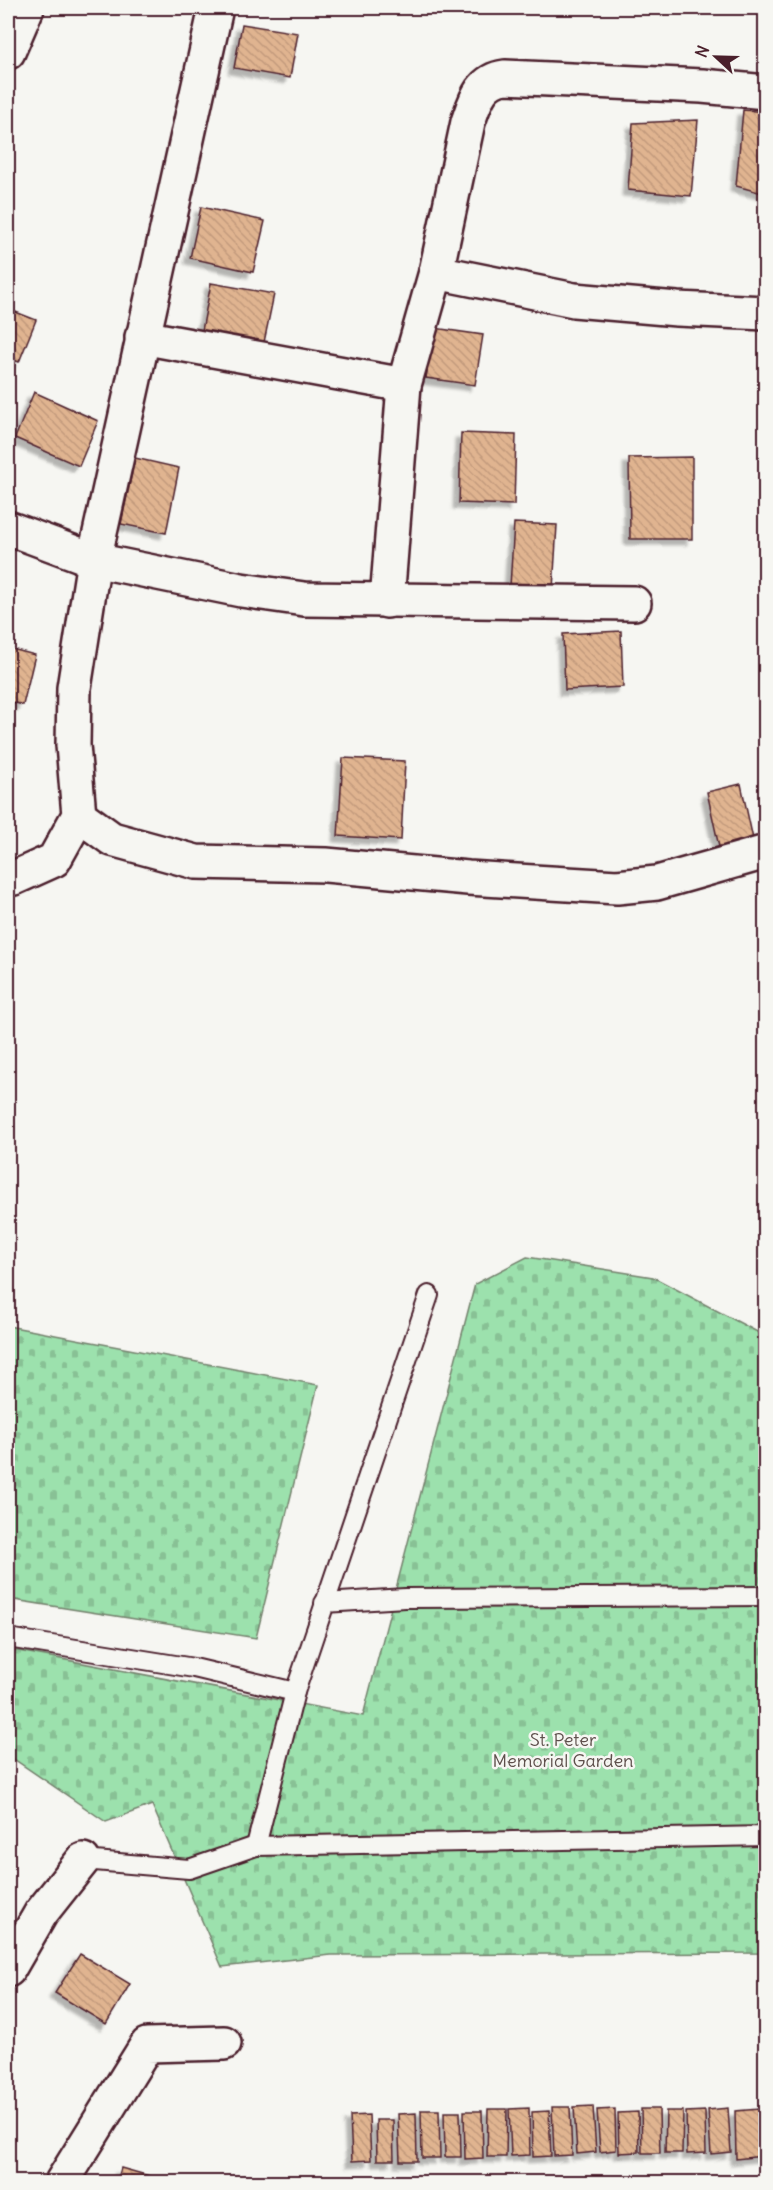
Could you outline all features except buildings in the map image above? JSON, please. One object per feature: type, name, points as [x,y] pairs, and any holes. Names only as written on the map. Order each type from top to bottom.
[{"type":"street","points":[[8,52],[27,8]]},
{"type":"street","points":[[8,879],[54,860],[79,815],[73,746],[74,688],[94,560],[216,8]]},
{"type":"street","points":[[387,602],[404,385],[436,272],[468,122],[476,99],[486,84],[496,78],[505,77],[702,86],[765,93]]},
{"type":"street","points":[[436,272],[574,300],[677,309],[765,313]]},
{"type":"street","points":[[142,337],[404,385]]},
{"type":"street","points":[[8,528],[94,560],[241,590],[304,599],[387,602],[634,603]]},
{"type":"street","points":[[79,815],[112,839],[196,862],[326,865],[468,878],[616,887],[657,883],[765,852]]},
{"type":"street","points":[[8,1970],[41,1913],[83,1860]]},
{"type":"street","points":[[62,2182],[147,2045],[224,2043]]},
{"type":"lane","points":[[256,1846],[295,1692],[429,1295]]},
{"type":"lane","points":[[324,1604],[405,1598],[765,1596]]},
{"type":"lane","points":[[8,1638],[194,1668],[295,1692]]},
{"type":"lane","points":[[83,1860],[189,1869],[256,1846],[765,1836]]},
{"type":"green space","name":"St. Peter Memorial Garden","points":[[527,1257],[653,1277],[765,1336],[765,1953],[331,1955],[222,1967],[152,1805],[106,1822],[8,1755],[8,1649],[363,1716],[475,1284]]},
{"type":"green space","points":[[8,1326],[318,1385],[256,1638],[8,1599]]}]
